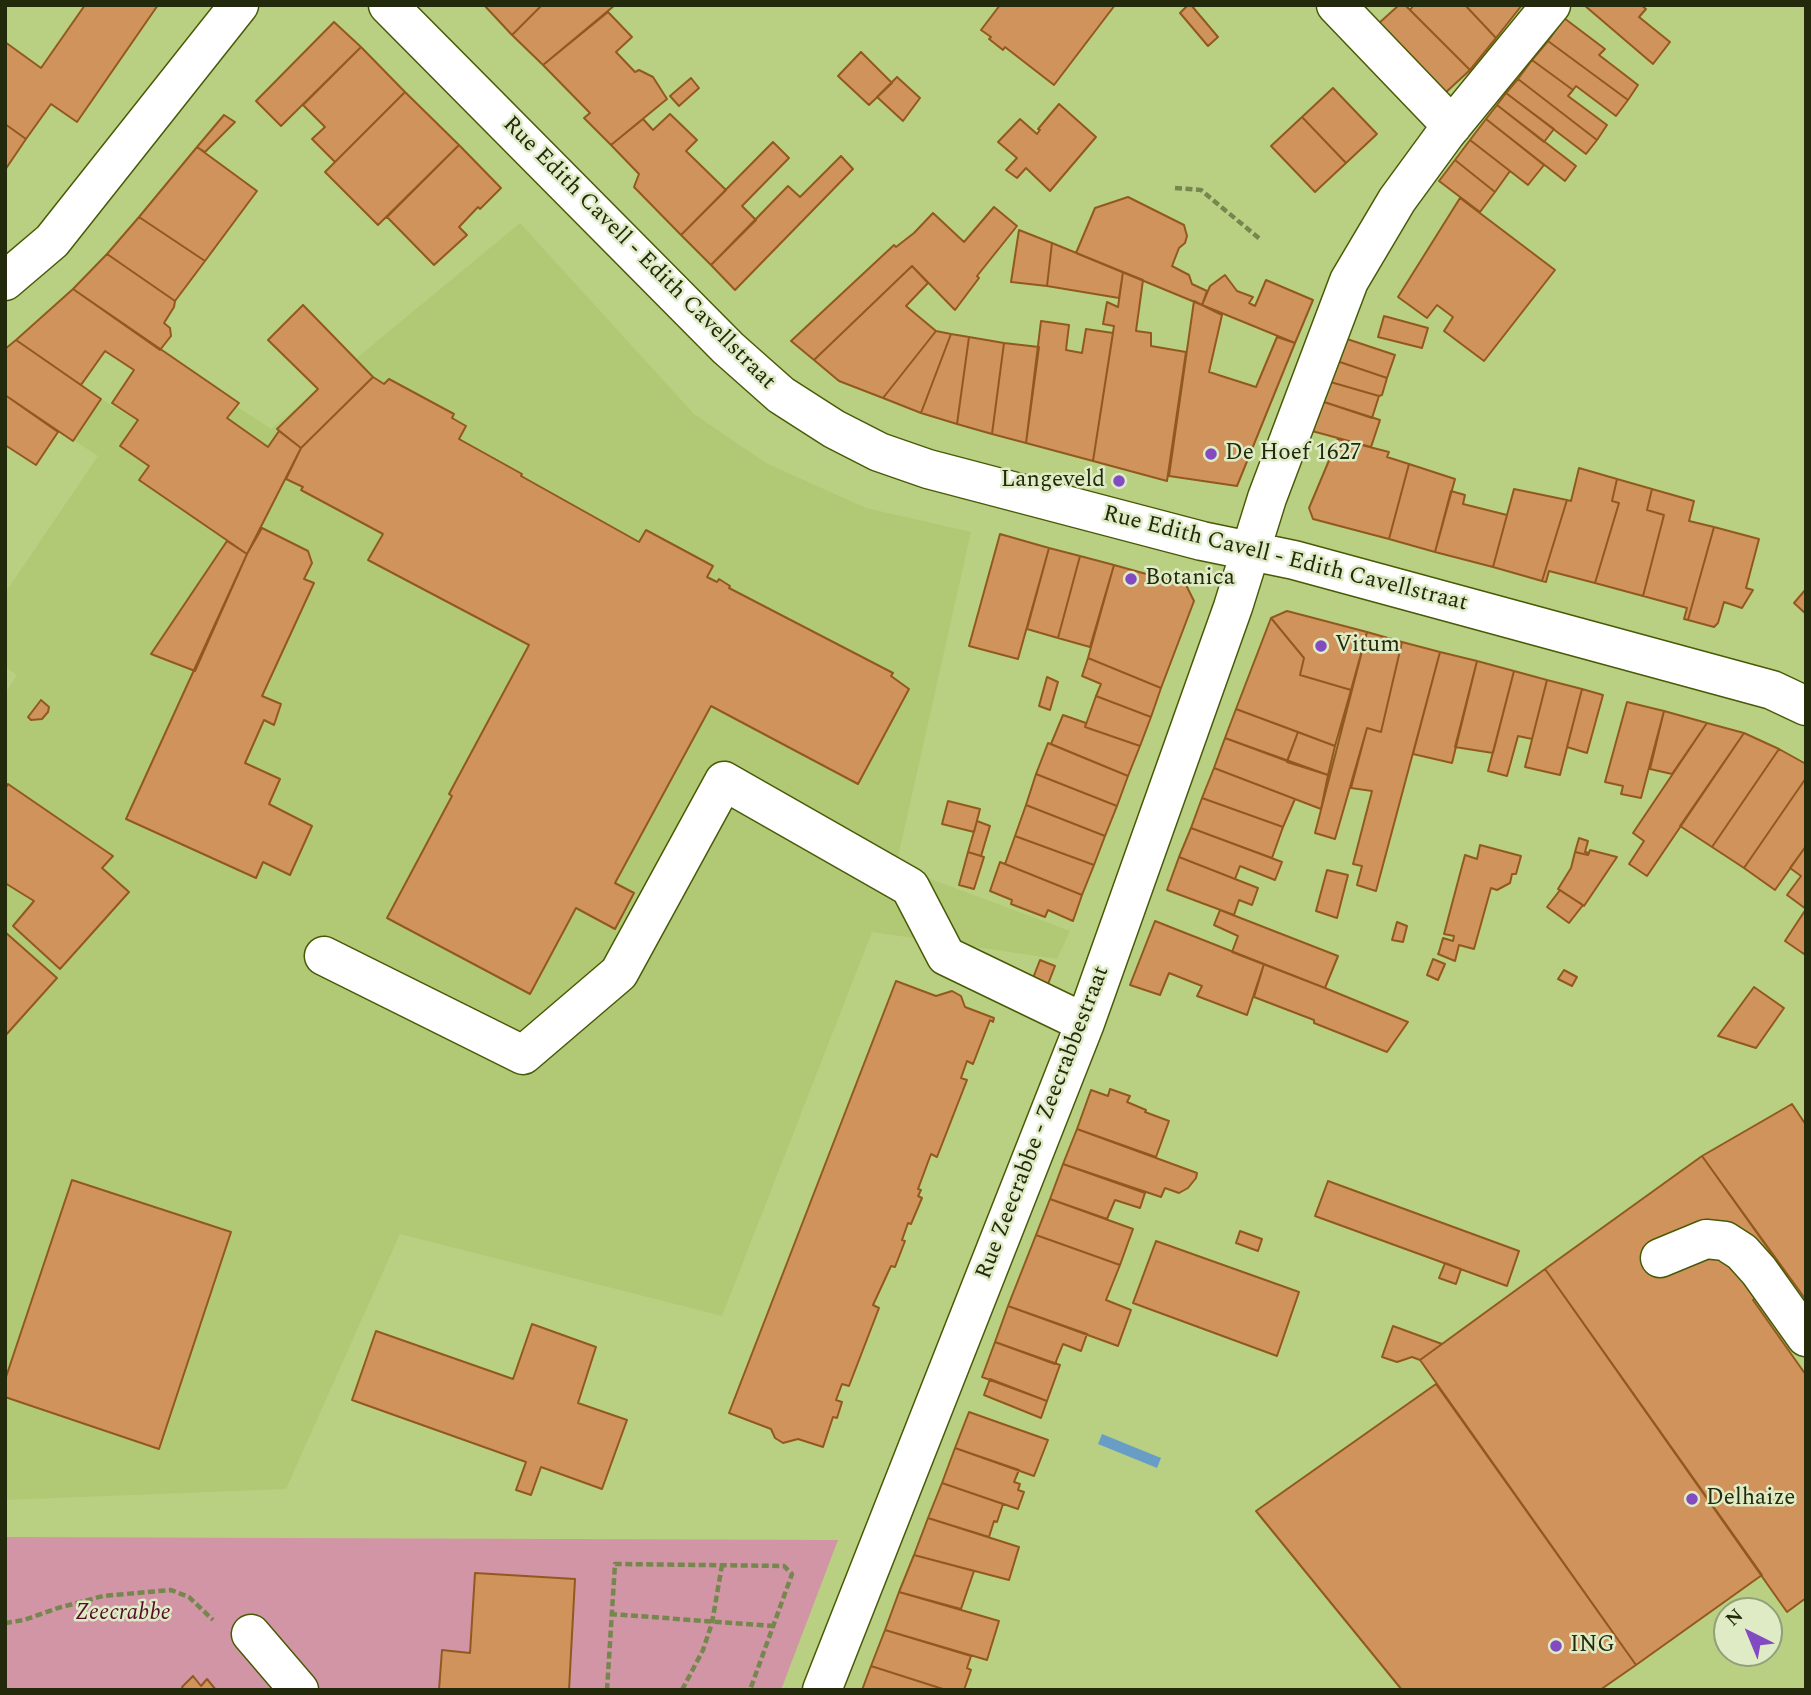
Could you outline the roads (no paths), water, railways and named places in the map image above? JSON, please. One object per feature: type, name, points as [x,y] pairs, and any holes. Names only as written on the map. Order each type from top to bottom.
[{"type":"street","points":[[5,281],[52,241],[239,5]]},
{"type":"street","name":"Rue Edith Cavell - Edith Cavellstraat","points":[[388,5],[728,348],[781,395],[834,429],[879,452],[928,469],[1202,541],[1307,564],[1772,690],[1806,706]]},
{"type":"street","points":[[1336,5],[1452,126]]},
{"type":"street","name":"Rue Zeecrabbe - Zeecrabbestraat","points":[[822,1690],[1086,1023],[1233,607],[1267,498],[1349,281],[1397,200],[1452,126],[1551,5]]},
{"type":"street","points":[[324,956],[523,1055],[618,974],[724,781],[910,887],[946,956],[1086,1023]]},
{"type":"street","points":[[1660,1258],[1706,1239],[1725,1241],[1742,1252],[1759,1271],[1806,1337]]},
{"type":"street","points":[[251,1634],[299,1690]]},
{"type":"water","points":[[1102,1434],[1161,1458],[1157,1468],[1098,1444]]},
{"type":"place","name":"De Hoef 1627","points":[[1211,454]]},
{"type":"place","name":"Langeveld","points":[[1119,481]]},
{"type":"place","name":"Botanica","points":[[1131,579]]},
{"type":"place","name":"Vitum","points":[[1321,646]]},
{"type":"place","name":"Delhaize","points":[[1692,1499]]},
{"type":"place","name":"ING","points":[[1556,1646]]},
{"type":"park label","name":"Zeecrabbe","points":[[123,1614]]}]
